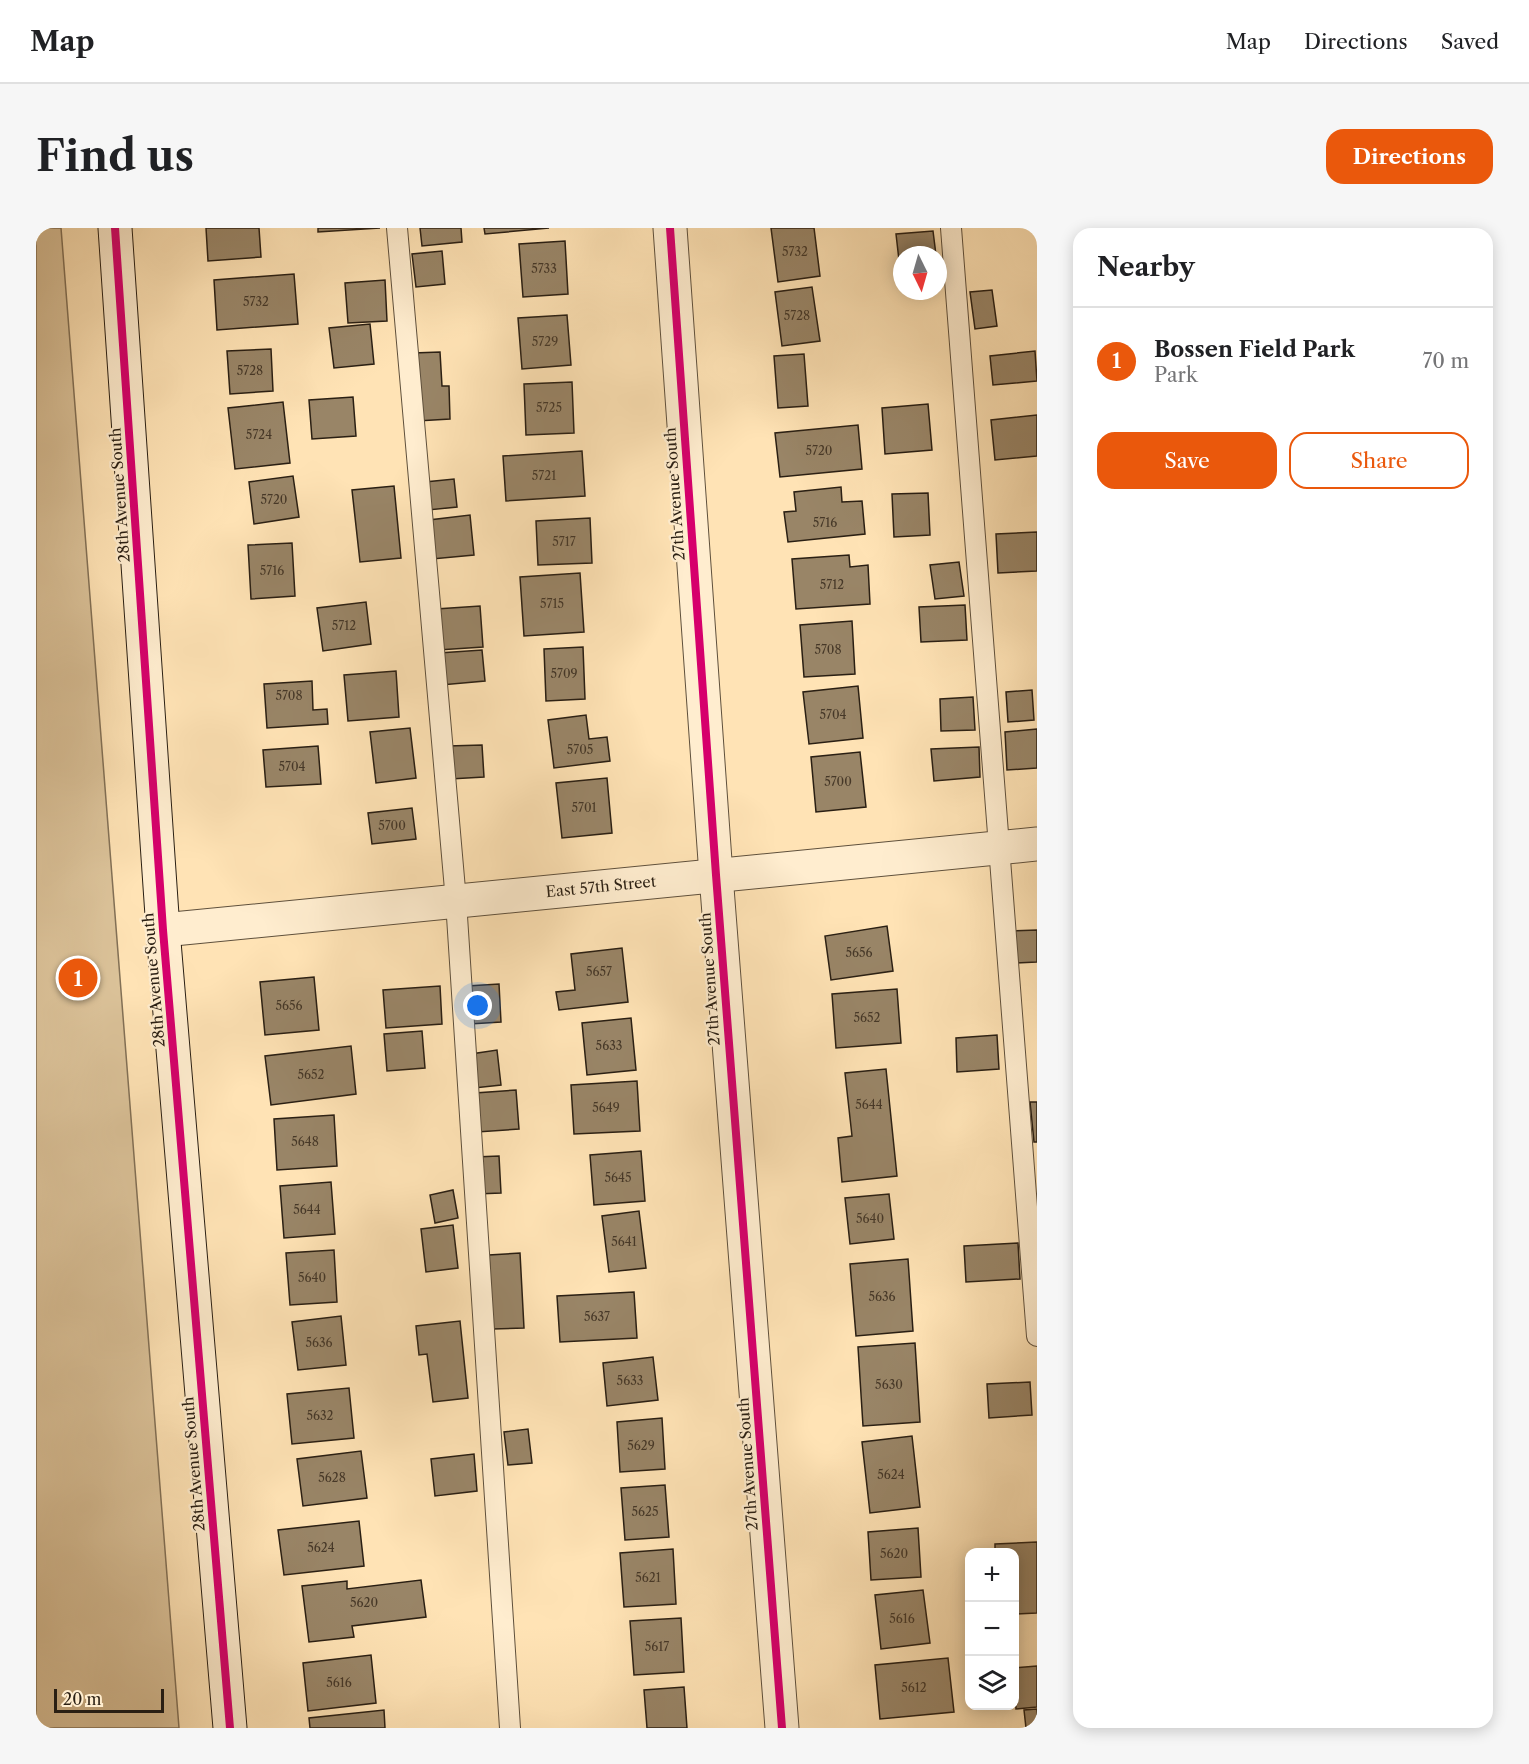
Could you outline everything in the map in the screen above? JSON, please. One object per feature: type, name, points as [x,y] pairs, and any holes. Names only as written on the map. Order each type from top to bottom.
[{"type":"street","name":"28th Avenue South","points":[[115,228],[163,930],[230,1728]]},
{"type":"street","name":"27th Avenue South","points":[[670,228],[716,875],[782,1728]]},
{"type":"street","name":"East 57th Street","points":[[163,930],[1037,844]]},
{"type":"lane","points":[[398,228],[456,901],[510,1728]]},
{"type":"lane","points":[[951,228],[1037,1336]]},
{"type":"shaded area","points":[[36,228],[61,228],[179,1728],[36,1728]]},
{"type":"building","points":[[206,228],[259,228],[261,257],[208,261]]},
{"type":"building","points":[[318,228],[380,228],[318,232]]},
{"type":"building","points":[[420,228],[461,228],[462,242],[422,246]]},
{"type":"building","points":[[484,228],[549,228],[485,234]]},
{"type":"building","points":[[771,228],[814,228],[820,276],[778,282]]},
{"type":"building","points":[[933,231],[935,246],[897,246],[896,234]]},
{"type":"building","points":[[565,241],[568,294],[523,297],[519,244]]},
{"type":"building","points":[[442,251],[445,284],[416,287],[412,254]]},
{"type":"building","points":[[294,274],[298,324],[217,330],[214,280]]},
{"type":"building","points":[[385,280],[387,321],[348,323],[345,283]]},
{"type":"building","points":[[812,287],[820,341],[782,346],[775,292]]},
{"type":"building","points":[[992,290],[997,326],[975,329],[970,292]]},
{"type":"building","points":[[567,315],[571,365],[522,369],[518,318]]},
{"type":"building","points":[[370,324],[374,364],[334,368],[329,328]]},
{"type":"building","points":[[271,349],[273,391],[230,394],[227,351]]},
{"type":"building","points":[[1035,351],[1037,381],[993,385],[990,356]]},
{"type":"building","points":[[440,352],[442,386],[449,386],[450,419],[417,421],[413,353]]},
{"type":"building","points":[[804,354],[808,406],[778,408],[774,356]]},
{"type":"building","points":[[572,382],[574,433],[526,435],[524,384]]},
{"type":"building","points":[[353,397],[356,436],[312,439],[309,400]]},
{"type":"building","points":[[283,402],[290,463],[235,469],[228,408]]},
{"type":"building","points":[[928,404],[932,450],[885,454],[882,408]]},
{"type":"building","points":[[1037,415],[1037,456],[995,460],[991,420]]},
{"type":"building","points":[[858,425],[862,469],[780,477],[775,433]]},
{"type":"building","points":[[582,451],[585,496],[506,501],[503,456]]},
{"type":"building","points":[[293,476],[299,517],[254,524],[249,482]]},
{"type":"building","points":[[454,479],[457,507],[428,510],[425,482]]},
{"type":"building","points":[[394,486],[401,558],[360,562],[352,490]]},
{"type":"building","points":[[841,487],[842,502],[862,501],[865,534],[788,542],[784,512],[796,511],[794,492]]},
{"type":"building","points":[[928,493],[930,535],[894,537],[892,494]]},
{"type":"building","points":[[470,515],[474,555],[432,559],[429,520]]},
{"type":"building","points":[[590,518],[592,563],[538,565],[536,521]]},
{"type":"building","points":[[1037,532],[1037,571],[998,573],[996,534]]},
{"type":"building","points":[[292,543],[295,596],[251,599],[248,545]]},
{"type":"building","points":[[849,555],[850,567],[868,565],[870,604],[796,609],[792,559]]},
{"type":"building","points":[[959,562],[964,596],[935,599],[930,565]]},
{"type":"building","points":[[580,573],[584,632],[524,636],[520,577]]},
{"type":"building","points":[[366,602],[371,644],[323,651],[317,608]]},
{"type":"building","points":[[965,605],[967,640],[921,642],[919,607]]},
{"type":"building","points":[[480,606],[483,647],[438,650],[436,609]]},
{"type":"building","points":[[852,621],[855,674],[804,677],[800,625]]},
{"type":"building","points":[[583,647],[585,699],[546,701],[544,649]]},
{"type":"building","points":[[482,650],[485,681],[441,685],[439,653]]},
{"type":"building","points":[[396,671],[399,717],[348,721],[344,675]]},
{"type":"building","points":[[312,681],[313,710],[327,709],[328,724],[267,728],[264,684]]},
{"type":"building","points":[[858,686],[863,738],[809,744],[803,692]]},
{"type":"building","points":[[1032,690],[1034,720],[1008,722],[1006,692]]},
{"type":"building","points":[[973,697],[975,730],[941,731],[940,699]]},
{"type":"building","points":[[586,715],[589,739],[607,737],[610,761],[554,768],[548,720]]},
{"type":"building","points":[[410,728],[416,778],[376,783],[370,732]]},
{"type":"building","points":[[1037,729],[1037,768],[1007,770],[1005,732]]},
{"type":"building","points":[[482,745],[484,777],[450,779],[448,746]]},
{"type":"building","points":[[318,746],[321,784],[266,787],[263,750]]},
{"type":"building","points":[[979,747],[980,777],[934,781],[931,749]]},
{"type":"building","points":[[860,752],[866,807],[816,812],[811,757]]},
{"type":"building","points":[[607,778],[612,833],[562,838],[556,783]]},
{"type":"building","points":[[412,808],[416,839],[372,844],[368,813]]},
{"type":"building","points":[[887,926],[893,971],[831,980],[825,936]]},
{"type":"building","points":[[1037,930],[1037,962],[1014,963],[1012,931]]},
{"type":"building","points":[[622,948],[628,1002],[559,1010],[556,992],[575,990],[571,954]]},
{"type":"building","points":[[314,977],[319,1030],[265,1035],[260,982]]},
{"type":"building","points":[[499,984],[501,1022],[470,1024],[467,986]]},
{"type":"building","points":[[440,986],[442,1024],[386,1028],[383,990]]},
{"type":"building","points":[[897,989],[901,1043],[836,1048],[832,994]]},
{"type":"building","points":[[631,1018],[636,1070],[587,1075],[582,1023]]},
{"type":"building","points":[[422,1031],[425,1068],[387,1071],[384,1034]]},
{"type":"building","points":[[997,1035],[999,1069],[957,1072],[956,1038]]},
{"type":"building","points":[[351,1046],[356,1094],[271,1105],[265,1056]]},
{"type":"building","points":[[497,1050],[501,1085],[474,1088],[471,1054]]},
{"type":"building","points":[[886,1069],[897,1176],[842,1182],[838,1138],[852,1136],[845,1073]]},
{"type":"building","points":[[637,1081],[640,1131],[574,1134],[571,1085]]},
{"type":"building","points":[[516,1090],[519,1129],[477,1132],[475,1093]]},
{"type":"building","points":[[1030,1102],[1037,1102],[1037,1142],[1034,1142]]},
{"type":"building","points":[[334,1115],[337,1166],[277,1170],[274,1119]]},
{"type":"building","points":[[641,1151],[645,1201],[594,1205],[590,1155]]},
{"type":"building","points":[[499,1156],[501,1193],[476,1194],[475,1157]]},
{"type":"building","points":[[331,1182],[335,1234],[284,1238],[280,1186]]},
{"type":"building","points":[[453,1190],[458,1218],[435,1223],[430,1195]]},
{"type":"building","points":[[889,1194],[894,1239],[850,1244],[845,1198]]},
{"type":"building","points":[[639,1211],[646,1268],[609,1272],[602,1216]]},
{"type":"building","points":[[453,1225],[458,1268],[426,1272],[421,1229]]},
{"type":"building","points":[[1018,1243],[1020,1279],[966,1282],[964,1246]]},
{"type":"building","points":[[334,1250],[337,1302],[290,1305],[286,1253]]},
{"type":"building","points":[[520,1253],[524,1328],[493,1329],[489,1255]]},
{"type":"building","points":[[908,1259],[913,1331],[856,1336],[850,1264]]},
{"type":"building","points":[[634,1292],[637,1338],[560,1342],[557,1296]]},
{"type":"building","points":[[341,1316],[346,1365],[298,1370],[292,1322]]},
{"type":"building","points":[[460,1321],[468,1398],[433,1402],[427,1354],[419,1355],[416,1326]]},
{"type":"building","points":[[915,1343],[920,1422],[863,1426],[858,1347]]},
{"type":"building","points":[[653,1357],[658,1400],[607,1406],[603,1363]]},
{"type":"building","points":[[1030,1382],[1032,1415],[989,1418],[987,1384]]},
{"type":"building","points":[[349,1388],[354,1438],[292,1444],[287,1394]]},
{"type":"building","points":[[662,1418],[665,1469],[620,1472],[617,1422]]},
{"type":"building","points":[[528,1429],[532,1463],[508,1465],[504,1432]]},
{"type":"building","points":[[912,1436],[920,1507],[870,1513],[862,1442]]},
{"type":"building","points":[[361,1451],[367,1498],[303,1506],[297,1459]]},
{"type":"building","points":[[474,1454],[477,1491],[435,1496],[431,1459]]},
{"type":"building","points":[[665,1485],[669,1537],[625,1540],[621,1488]]},
{"type":"building","points":[[359,1521],[364,1566],[284,1575],[278,1530]]},
{"type":"building","points":[[918,1528],[921,1577],[871,1580],[868,1532]]},
{"type":"building","points":[[1037,1542],[1037,1613],[1019,1614],[1019,1548],[995,1548],[995,1544]]},
{"type":"building","points":[[673,1549],[676,1604],[624,1607],[620,1553]]},
{"type":"building","points":[[421,1580],[426,1617],[352,1626],[354,1637],[309,1642],[302,1586],[347,1581],[347,1589]]},
{"type":"building","points":[[923,1590],[930,1643],[881,1649],[875,1595]]},
{"type":"building","points":[[681,1618],[684,1672],[634,1675],[630,1621]]},
{"type":"building","points":[[371,1655],[376,1703],[308,1711],[303,1663]]},
{"type":"building","points":[[948,1658],[954,1712],[880,1719],[875,1665]]},
{"type":"building","points":[[1037,1666],[1037,1707],[1019,1709],[1019,1668]]},
{"type":"building","points":[[684,1687],[687,1728],[647,1728],[644,1690]]},
{"type":"building","points":[[1037,1709],[1037,1728],[1026,1728],[1024,1710]]},
{"type":"building","points":[[384,1710],[385,1728],[310,1728],[309,1718]]},
{"type":"cycle path","points":[[115,228],[163,930],[230,1728]]},
{"type":"cycle path","points":[[670,228],[716,875],[782,1728]]},
{"type":"place","name":"Bossen Field Park","points":[[78,978]]}]
